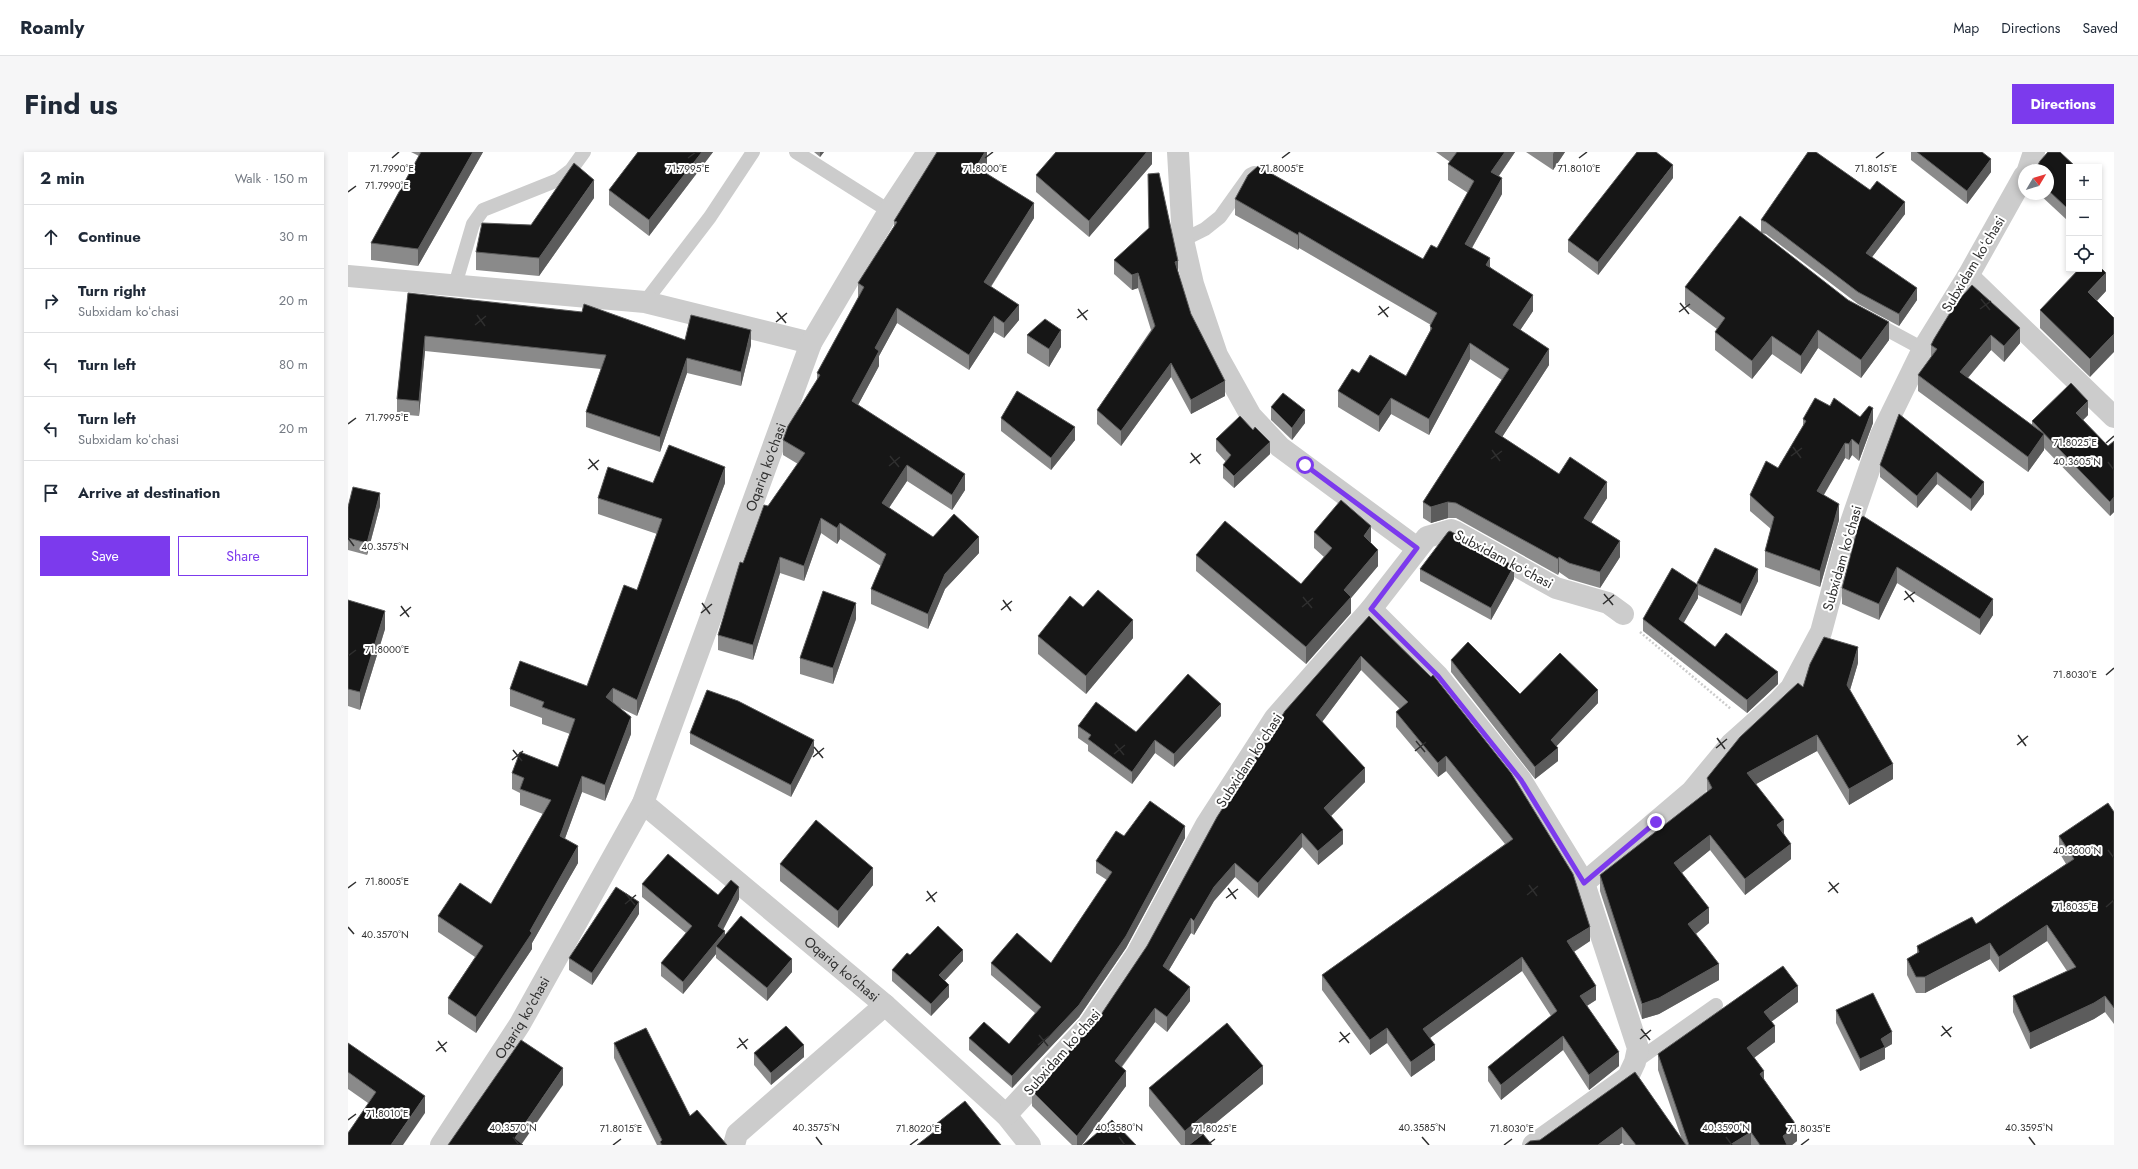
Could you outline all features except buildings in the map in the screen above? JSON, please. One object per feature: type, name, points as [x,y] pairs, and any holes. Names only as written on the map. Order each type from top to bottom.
[{"type":"street","name":"Oqariq ko'chasi","points":[[441,1145],[520,1024],[643,803],[811,343],[890,211],[928,152]]},
{"type":"street","points":[[1178,152],[1183,240],[1192,284],[1217,355],[1252,416],[1280,447],[1417,548]]},
{"type":"street","points":[[2030,164],[2034,152]]},
{"type":"street","name":"Subxidam koʻchasi","points":[[1584,883],[1692,791],[1730,744],[1778,702],[1791,688],[1821,632],[1848,531],[1881,435],[1923,349],[1968,276],[2018,187]]},
{"type":"street","points":[[348,276],[645,302],[811,343]]},
{"type":"street","points":[[1968,276],[2114,417]]},
{"type":"street","name":"Subxidam koʻchasi","points":[[1006,1115],[1089,1025],[1133,960],[1206,826],[1275,718],[1371,609],[1427,537],[1451,530],[1556,588],[1608,603],[1623,614]]},
{"type":"street","points":[[1371,609],[1438,676],[1521,780],[1584,883],[1638,1048],[1635,1062],[1628,1077],[1533,1145]]},
{"type":"street","name":"Oqariq ko'chasi","points":[[643,803],[885,1005],[1006,1115],[1030,1145]]},
{"type":"street","points":[[734,1145],[737,1134],[885,1005]]},
{"type":"lane","points":[[455,285],[473,224],[484,210],[558,180],[571,170],[584,152]]},
{"type":"lane","points":[[645,302],[710,218],[753,152]]},
{"type":"lane","points":[[796,152],[890,211]]},
{"type":"lane","points":[[1183,240],[1205,229],[1220,217],[1250,175],[1258,172],[1265,175]]},
{"type":"lane","points":[[1860,315],[1923,349]]},
{"type":"lane","points":[[1635,1062],[1716,1005]]},
{"type":"path","points":[[1623,614],[1652,643],[1750,725]]},
{"type":"route","points":[[1305,465],[1417,548],[1371,609],[1438,676],[1521,780],[1584,883],[1656,822]]}]
